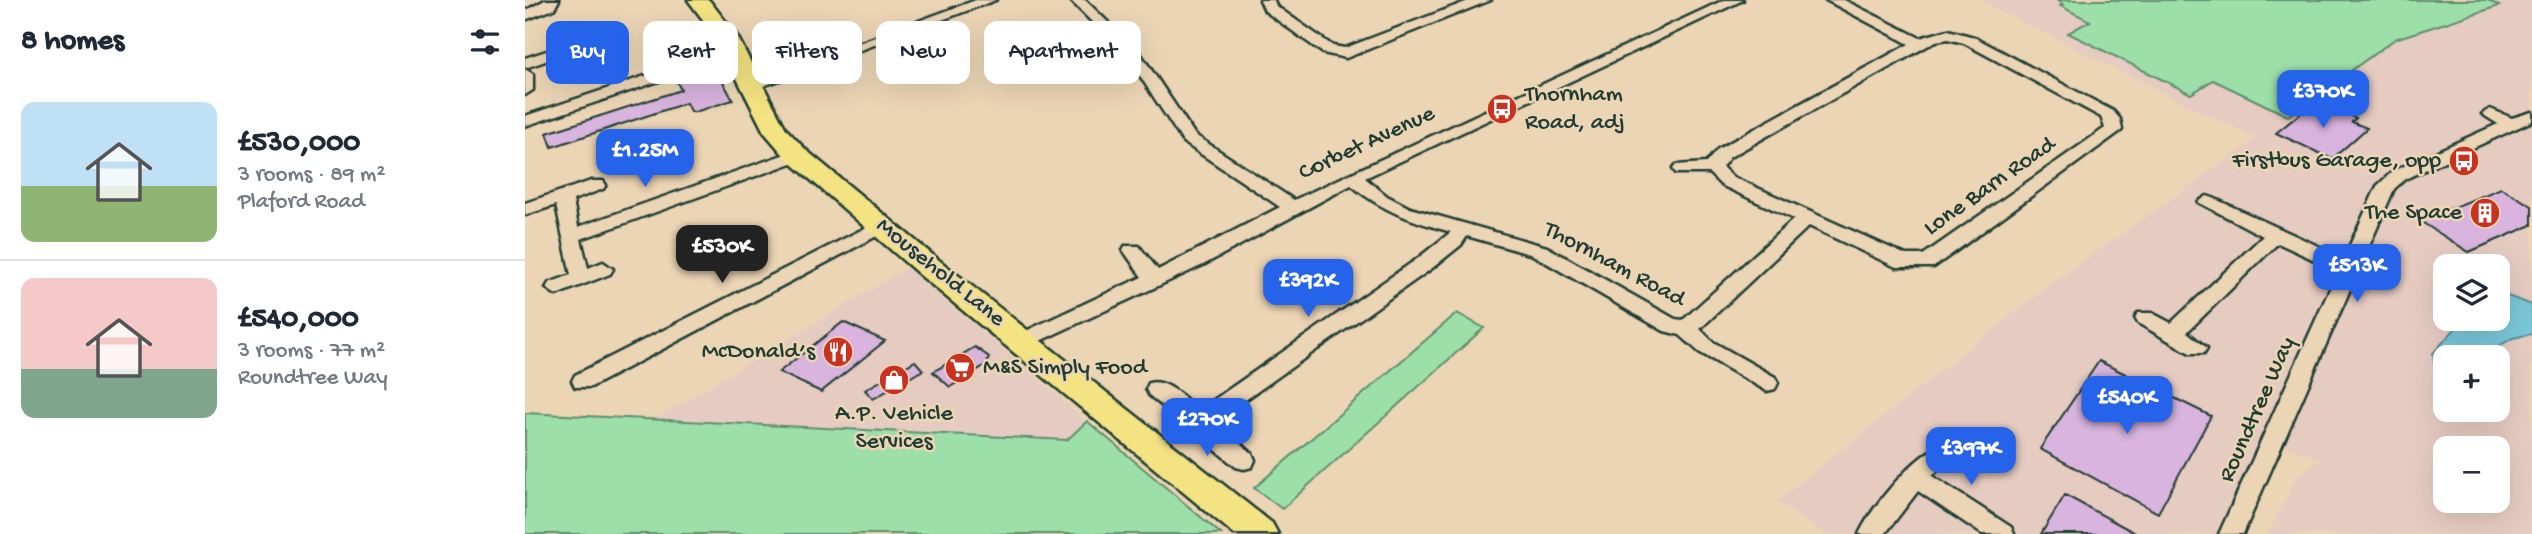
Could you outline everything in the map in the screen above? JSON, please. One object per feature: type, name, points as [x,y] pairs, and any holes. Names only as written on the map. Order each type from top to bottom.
[{"type":"highway","name":"Mousehold Lane","points":[[698,0],[713,21]]},
{"type":"highway","name":"Mousehold Lane","points":[[738,57],[776,132],[796,155],[1260,534]]},
{"type":"street","points":[[525,16],[549,6],[552,0]]},
{"type":"street","points":[[753,85],[989,0]]},
{"type":"street","points":[[1077,0],[1135,56],[1189,138],[1291,206]]},
{"type":"street","points":[[1267,0],[1270,8],[1328,50],[1346,53],[1484,0]]},
{"type":"street","name":"Corbet Avenue","points":[[1022,341],[1196,260],[1291,206],[1736,0]]},
{"type":"street","points":[[1833,0],[1921,44]]},
{"type":"street","name":"Lone Barn Road","points":[[1947,31],[1969,40],[2107,114],[2112,119],[2114,130],[1927,262],[1903,262],[1727,181],[1713,168],[1717,158],[1724,153],[1921,44],[1947,31]]},
{"type":"street","points":[[525,63],[546,56]]},
{"type":"street","points":[[525,74],[525,90]]},
{"type":"street","points":[[525,121],[643,82]]},
{"type":"street","name":"Roundtree Way","points":[[2231,534],[2382,195],[2392,180],[2520,120],[2490,114]]},
{"type":"street","points":[[571,236],[796,155]]},
{"type":"street","points":[[1682,169],[1713,168]]},
{"type":"street","name":"Thornham Road","points":[[1352,177],[1381,200],[1404,212],[1462,230],[1495,235],[1540,251],[1671,326],[1686,328],[1706,347],[1767,383]]},
{"type":"street","points":[[525,209],[597,185]]},
{"type":"street","points":[[562,197],[581,278]]},
{"type":"street","points":[[2207,202],[2350,269]]},
{"type":"street","points":[[1686,328],[1700,319],[1806,218]]},
{"type":"street","points":[[583,381],[881,226]]},
{"type":"street","points":[[1198,422],[1424,264],[1454,241],[1462,230]]},
{"type":"street","points":[[2173,333],[2274,235]]},
{"type":"street","points":[[1132,250],[1154,279]]},
{"type":"street","points":[[556,288],[603,269]]},
{"type":"street","points":[[2145,318],[2197,348]]},
{"type":"street","points":[[1157,389],[1244,460]]},
{"type":"street","points":[[1871,534],[1915,477],[1943,454]]},
{"type":"street","points":[[1915,477],[2002,534]]},
{"type":"shaded area","points":[[1978,0],[2532,0],[2532,534],[2268,534],[2297,476],[2321,459],[2262,439],[2238,508],[2224,534],[1826,534],[1777,501],[2045,288],[2256,139]]},
{"type":"shaded area","points":[[907,268],[1087,421],[1067,440],[653,420]]},
{"type":"green space","points":[[2056,0],[2488,0],[2499,6],[2395,39],[2288,116],[2213,80],[2191,94],[2068,33],[2090,21],[2060,6],[2063,4]]},
{"type":"green space","points":[[1457,313],[1484,328],[1282,509],[1254,488]]},
{"type":"green space","points":[[525,413],[1067,440],[1087,421],[1221,534],[525,534]]},
{"type":"water","points":[[2510,297],[2532,305],[2532,334],[2513,338],[2501,345],[2440,345],[2453,331],[2510,331]]},
{"type":"building","points":[[678,84],[724,84],[733,100],[695,112],[690,111],[686,103],[552,147],[547,133],[681,90]]},
{"type":"building","points":[[2316,101],[2356,118],[2352,122],[2367,128],[2332,159],[2276,133]]},
{"type":"building","name":"The Space","points":[[2501,188],[2532,206],[2532,225],[2469,252],[2420,221]]},
{"type":"building","name":"McDonald’s","points":[[843,322],[885,341],[821,392],[779,372]]},
{"type":"building","name":"M&S Simply Food","points":[[975,347],[989,357],[987,364],[950,387],[933,372]]},
{"type":"building","name":"A.P. Vehicle Services","points":[[915,361],[923,370],[873,399],[865,390]]},
{"type":"building","points":[[2099,361],[2211,416],[2158,513],[2040,449]]},
{"type":"building","points":[[2065,495],[2137,534],[2041,534]]},
{"type":"place","name":"Thornham Road, adj","points":[[1502,109]]},
{"type":"place","name":"Firstbus Garage, opp","points":[[2464,161]]},
{"type":"place","name":"The Space","points":[[2485,213]]},
{"type":"place","name":"McDonald’s","points":[[838,352]]},
{"type":"place","name":"M&S Simply Food","points":[[960,368]]},
{"type":"place","name":"A.P. Vehicle Services","points":[[894,380]]}]
